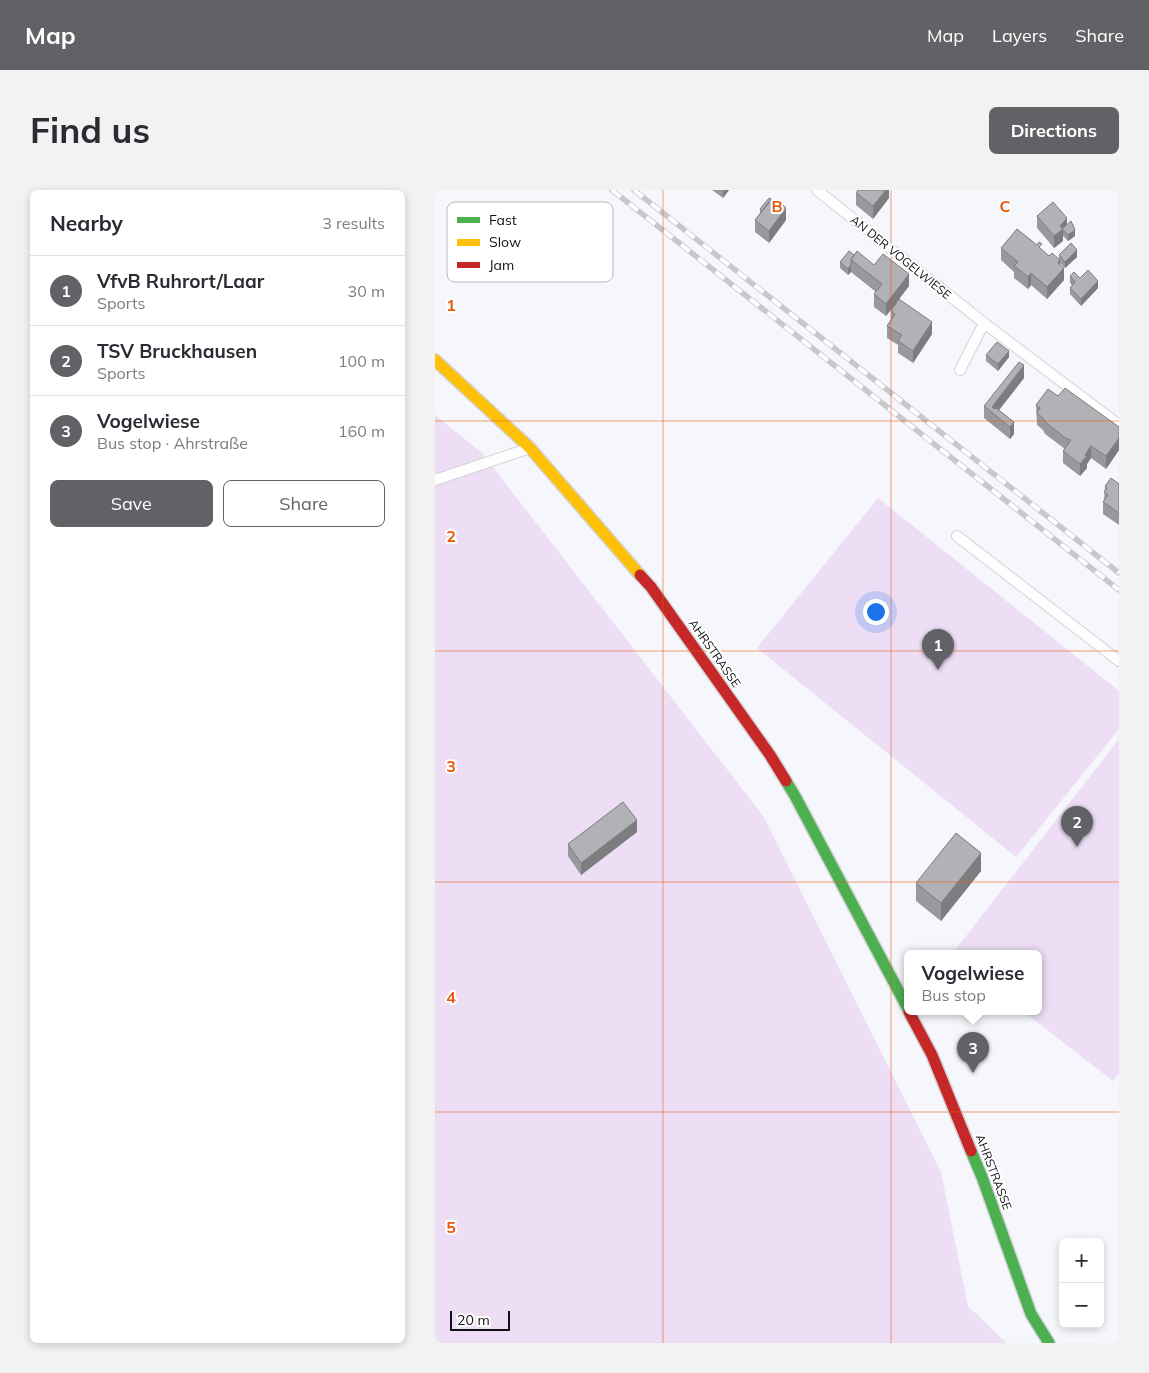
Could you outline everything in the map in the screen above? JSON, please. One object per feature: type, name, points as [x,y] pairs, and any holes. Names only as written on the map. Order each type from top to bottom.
[{"type":"street","name":"AHRSTRASSE","points":[[435,360],[530,448],[651,587],[770,755],[795,796],[904,1001]]},
{"type":"street","name":"AHRSTRASSE","points":[[912,1015],[932,1055],[982,1177],[1031,1314],[1049,1343]]},
{"type":"street","points":[[1031,1314],[1037,1343]]},
{"type":"lane","name":"AN DER VOGELWIESE","points":[[817,190],[984,323],[1119,424]]},
{"type":"lane","points":[[960,370],[984,323]]},
{"type":"lane","points":[[435,480],[530,448]]},
{"type":"lane","points":[[957,536],[1119,661]]},
{"type":"shaded area","points":[[435,415],[482,453],[764,817],[941,1172],[968,1306],[1006,1343],[435,1343]]},
{"type":"shaded area","points":[[878,498],[1119,691],[1119,729],[1016,857],[757,648]]},
{"type":"shaded area","points":[[1119,739],[1119,1073],[1113,1081],[1028,1015],[1042,1015],[1042,950],[955,950]]},
{"type":"building","points":[[858,190],[886,190],[873,206],[856,193]]},
{"type":"building","points":[[769,198],[771,199],[762,211],[760,209]]},
{"type":"building","points":[[772,199],[778,204],[780,202],[786,208],[769,231],[755,220]]},
{"type":"building","points":[[1053,202],[1067,218],[1060,226],[1063,229],[1054,236],[1037,216]]},
{"type":"building","points":[[1071,221],[1075,230],[1068,235],[1062,229]]},
{"type":"building","points":[[1017,229],[1037,245],[1039,242],[1042,244],[1039,247],[1049,256],[1052,253],[1060,260],[1058,263],[1064,268],[1047,287],[1031,273],[1028,277],[1014,266],[1018,262],[1001,248]]},
{"type":"building","points":[[1071,243],[1077,250],[1065,262],[1059,255]]},
{"type":"building","points":[[849,251],[854,255],[848,269],[840,262]]},
{"type":"building","points":[[857,251],[874,265],[883,254],[909,274],[886,304],[874,294],[882,284],[851,260]]},
{"type":"building","points":[[1088,270],[1098,281],[1081,299],[1070,288],[1075,282],[1070,276],[1074,272],[1080,278]]},
{"type":"building","points":[[899,299],[932,322],[913,351],[898,341],[902,335],[887,326],[895,314],[891,311]]},
{"type":"building","points":[[997,342],[1009,351],[998,364],[986,355]]},
{"type":"building","points":[[1019,362],[1024,365],[992,407],[1014,422],[1010,427],[984,406]]},
{"type":"building","points":[[1065,388],[1119,427],[1119,438],[1106,456],[1091,446],[1085,455],[1087,456],[1080,464],[1063,451],[1071,440],[1045,422],[1037,413],[1040,408],[1036,405],[1048,389],[1058,396]]},
{"type":"building","points":[[1111,478],[1119,484],[1119,513],[1103,502],[1108,495],[1104,492],[1107,488],[1105,486]]},
{"type":"building","points":[[623,802],[637,820],[581,863],[568,844]]},
{"type":"building","points":[[956,833],[981,853],[941,903],[916,883]]},
{"type":"railway","points":[[612,190],[1119,590]]},
{"type":"railway","points":[[634,190],[1119,573]]},
{"type":"traffic: fast","points":[[786,781],[904,1001]]},
{"type":"traffic: fast","points":[[971,1151],[1031,1314],[1049,1343]]},
{"type":"traffic: slow","points":[[435,360],[530,448],[640,575]]},
{"type":"traffic: jam","points":[[640,575],[651,587],[770,755],[786,781]]},
{"type":"traffic: jam","points":[[911,1015],[932,1055],[971,1151]]},
{"type":"place","name":"VfvB Ruhrort/Laar","points":[[938,670]]},
{"type":"place","name":"TSV Bruckhausen","points":[[1077,847]]},
{"type":"place","name":"Vogelwiese","points":[[973,1073]]}]
